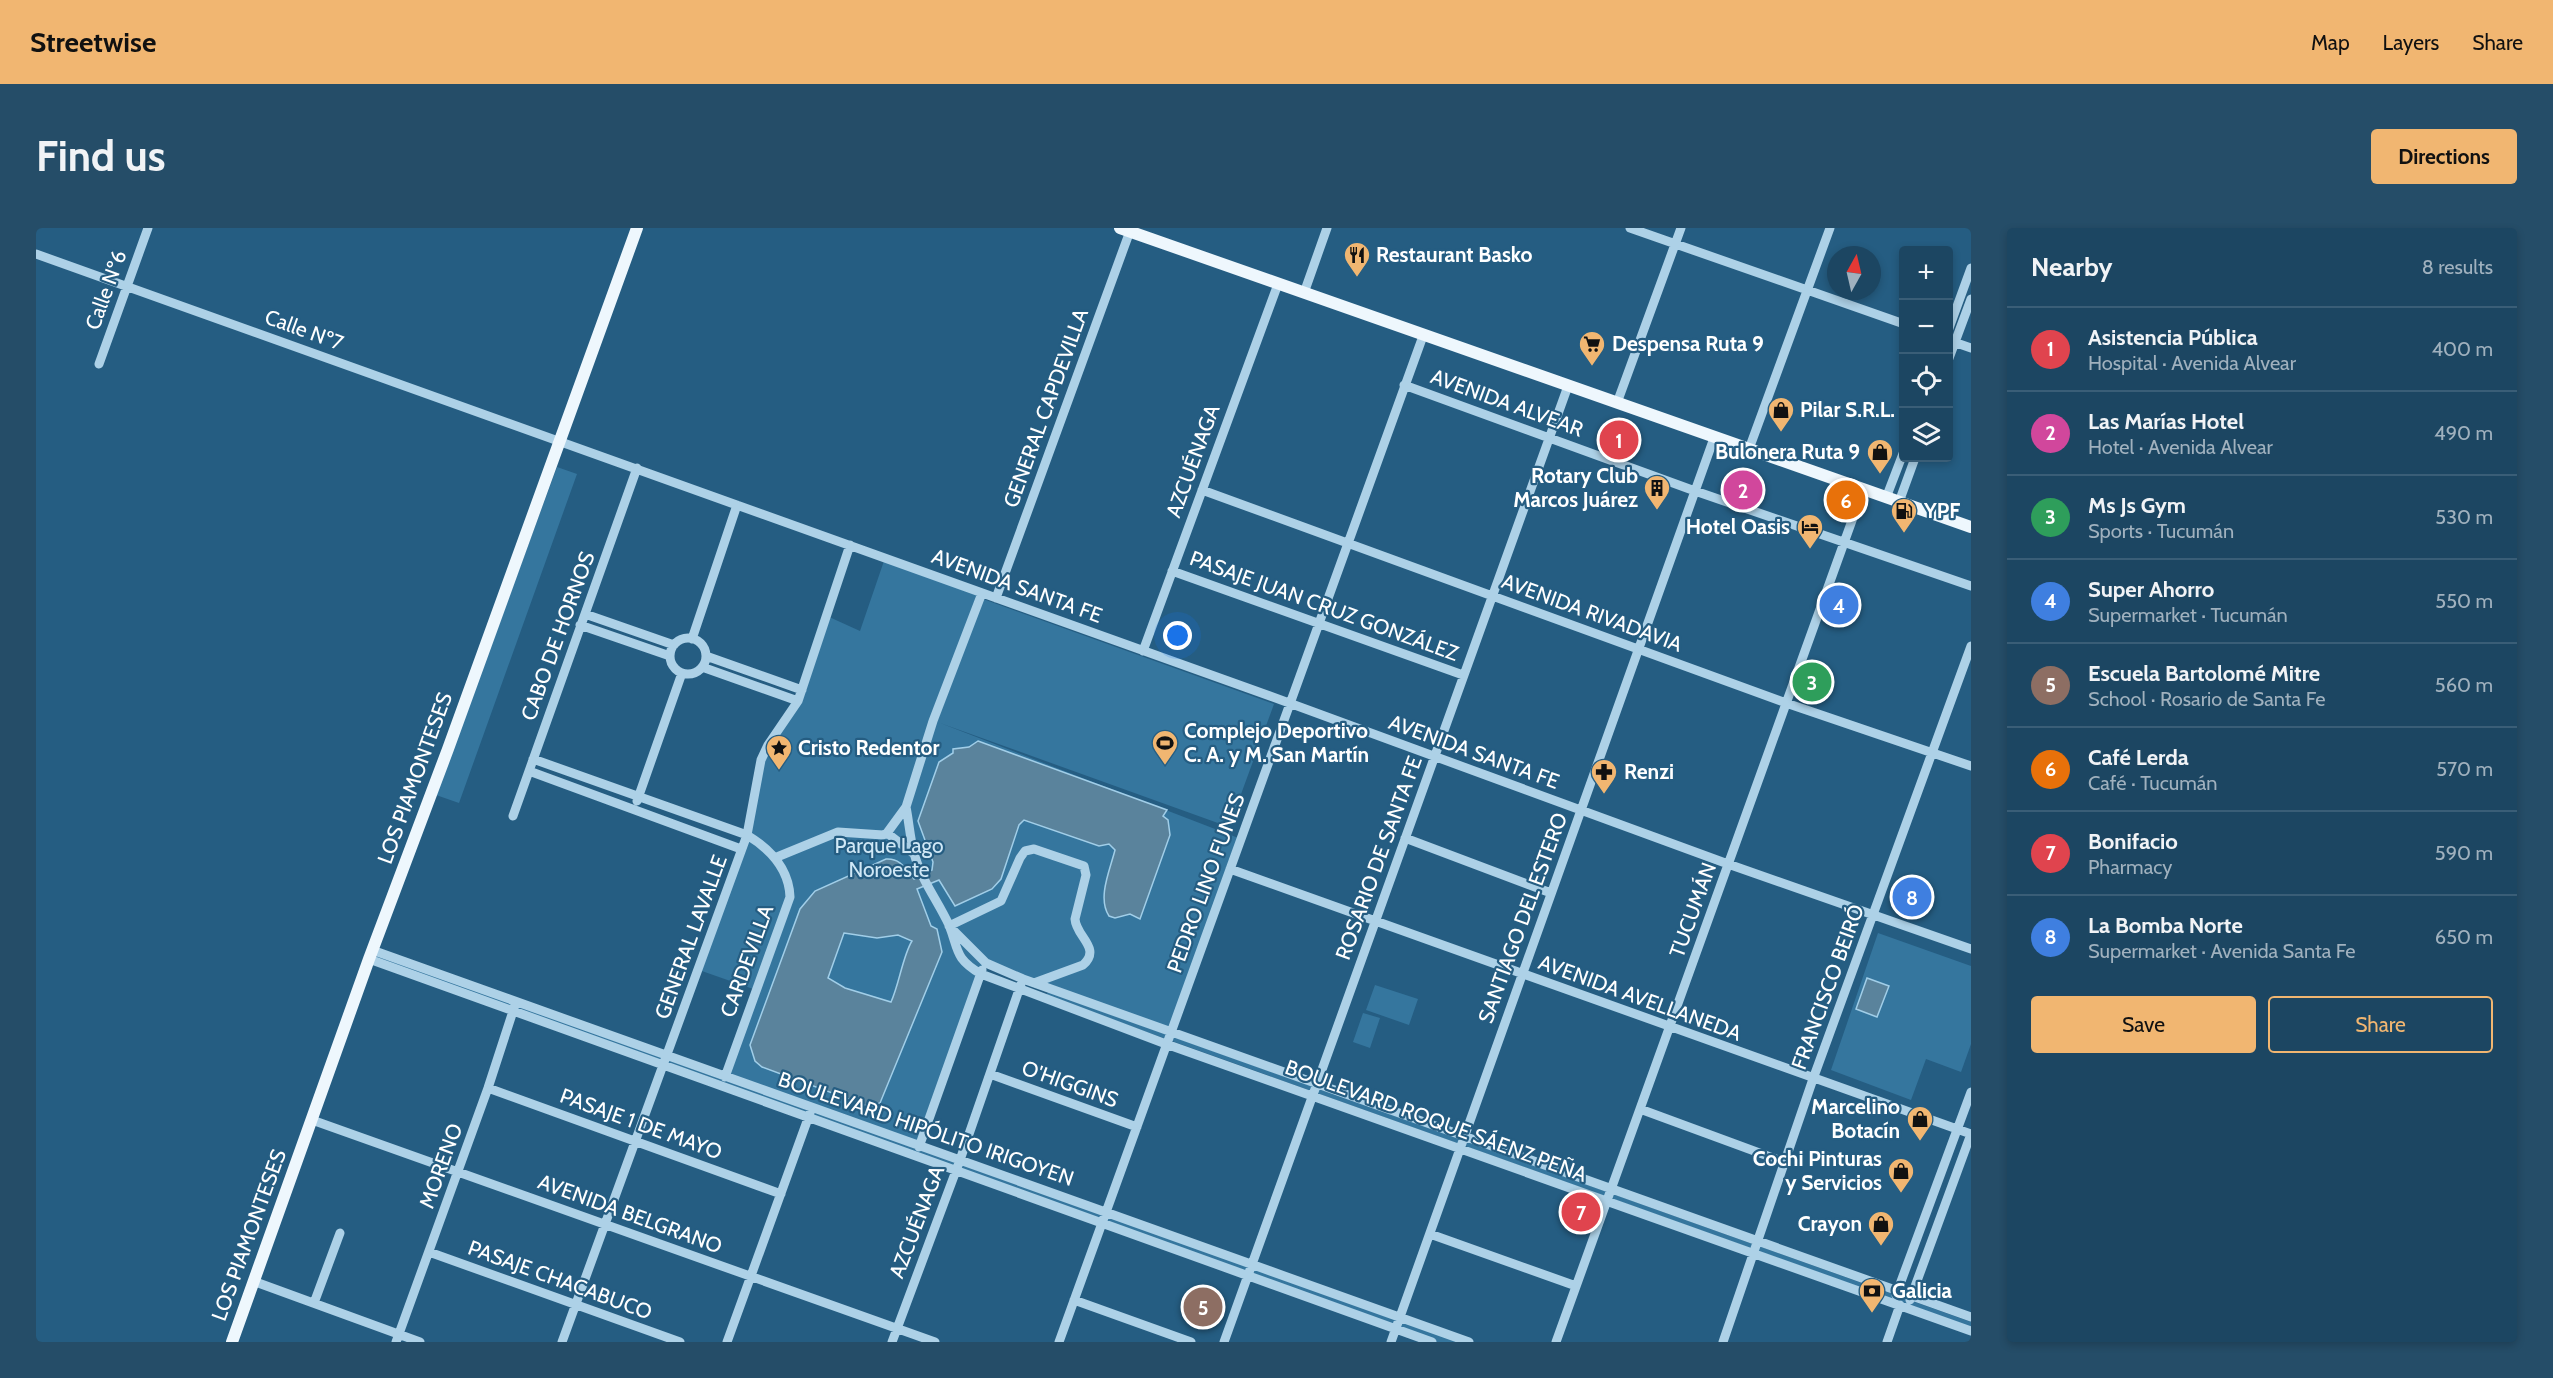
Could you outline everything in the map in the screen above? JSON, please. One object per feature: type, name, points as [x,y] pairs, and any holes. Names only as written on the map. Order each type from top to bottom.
[{"type":"main road","name":"LOS PIAMONTESES","points":[[232,1342],[370,955],[637,228]]},
{"type":"main road","points":[[1125,230],[1152,233],[1278,284],[1971,527]]},
{"type":"street","name":"Calle Nº6","points":[[99,364],[148,228]]},
{"type":"street","points":[[1304,293],[1327,228]]},
{"type":"street","points":[[1630,228],[1899,322]]},
{"type":"street","points":[[1617,403],[1681,228]]},
{"type":"street","points":[[1749,449],[1830,228]]},
{"type":"street","name":"GENERAL CAPDEVILLA","points":[[996,598],[1125,230]]},
{"type":"street","name":"Calle Nº7","points":[[36,254],[559,441]]},
{"type":"street","points":[[1953,317],[1971,268]]},
{"type":"street","name":"AZCUÉNAGA","points":[[1143,651],[1278,284]]},
{"type":"street","points":[[1953,339],[1971,299]]},
{"type":"street","name":"PEDRO LINO FUNES","points":[[1059,1342],[1423,336]]},
{"type":"street","points":[[1953,341],[1971,348]]},
{"type":"street","name":"AVENIDA ALVEAR","points":[[1404,385],[1695,491],[1971,586]]},
{"type":"street","name":"ROSARIO DE SANTA FE","points":[[1224,1342],[1568,386]]},
{"type":"street","name":"SANTIAGO DEL ESTERO","points":[[1391,1342],[1714,438]]},
{"type":"street","name":"AVENIDA SANTA FE","points":[[559,441],[1971,950]]},
{"type":"street","points":[[1887,498],[1900,462]]},
{"type":"street","points":[[1899,502],[1914,462]]},
{"type":"street","name":"CABO DE HORNOS","points":[[513,816],[637,468]]},
{"type":"street","name":"AVENIDA RIVADAVIA","points":[[1202,490],[1786,703],[1971,766]]},
{"type":"street","name":"TUCUMÁN","points":[[1556,1342],[1863,490]]},
{"type":"street","points":[[693,639],[738,505]]},
{"type":"street","name":"GENERAL LAVALLE","points":[[562,1342],[747,835],[761,760],[768,745],[798,701],[850,545]]},
{"type":"street","name":"PASAJE JUAN CRUZ GONZÁLEZ","points":[[1172,571],[1464,675]]},
{"type":"street","points":[[533,759],[747,835],[777,857],[838,832],[876,835],[887,833],[906,807],[933,721],[982,593]]},
{"type":"street","points":[[585,614],[674,645]]},
{"type":"street","points":[[580,625],[670,656]]},
{"type":"street","points":[[682,639],[693,639],[703,647],[706,656],[702,667],[693,673],[682,673],[673,666],[670,656],[674,645],[682,639]]},
{"type":"street","name":"FRANCISCO BEIRÓ","points":[[1723,1342],[1813,1079],[1971,646]]},
{"type":"street","points":[[706,656],[802,690]]},
{"type":"street","points":[[702,667],[798,701]]},
{"type":"street","points":[[634,808],[682,673]]},
{"type":"street","points":[[529,771],[741,849]]},
{"type":"street","name":"BOULEVARD ROQUE SÁENZ PEÑA","points":[[906,807],[914,854],[930,892],[949,926],[956,952],[968,966],[981,974],[1166,1044],[1754,1251],[1971,1331]]},
{"type":"street","points":[[887,833],[914,854]]},
{"type":"street","points":[[1405,838],[1551,893]]},
{"type":"street","points":[[949,926],[1001,901],[1025,851],[1034,849],[1084,866],[1086,875],[1075,919],[1076,926],[1088,942],[1091,951],[1088,960],[1083,965],[1034,983]]},
{"type":"street","name":"CARDEVILLA","points":[[724,1077],[790,897],[790,890],[777,857]]},
{"type":"street","name":"AVENIDA AVELLANEDA","points":[[1230,869],[1971,1134]]},
{"type":"street","name":"BOULEVARD ROQUE SÁENZ PEÑA","points":[[949,926],[986,963],[1023,979],[1971,1317]]},
{"type":"street","name":"BOULEVARD HIPÓLITO IRIGOYEN","points":[[370,955],[811,1113],[960,1160],[1106,1211],[1468,1342]]},
{"type":"street","points":[[919,1147],[986,963]]},
{"type":"street","name":"AZCUÉNAGA","points":[[891,1342],[960,1160],[1023,979]]},
{"type":"street","name":"MORENO","points":[[398,1338],[515,1006]]},
{"type":"street","name":"BOULEVARD HIPÓLITO IRIGOYEN","points":[[665,1060],[724,1077],[956,1170],[1432,1342]]},
{"type":"street","name":"O'HIGGINS","points":[[990,1074],[1137,1127]]},
{"type":"street","name":"PASAJE 1 DE MAYO","points":[[488,1088],[781,1194]]},
{"type":"street","points":[[1901,1305],[1898,1290],[1971,1092]]},
{"type":"street","points":[[1640,1109],[1784,1162]]},
{"type":"street","points":[[727,1342],[811,1113]]},
{"type":"street","name":"AVENIDA BELGRANO","points":[[312,1120],[458,1170],[935,1342]]},
{"type":"street","points":[[1887,1342],[1901,1305],[1912,1295],[1971,1134]]},
{"type":"street","points":[[314,1303],[340,1233]]},
{"type":"street","points":[[1430,1234],[1576,1286]]},
{"type":"street","name":"PASAJE CHACABUCO","points":[[429,1252],[680,1342]]},
{"type":"street","points":[[253,1281],[314,1303],[398,1338],[420,1342]]},
{"type":"street","points":[[1074,1300],[1191,1342]]},
{"type":"green space","points":[[557,467],[577,474],[459,803],[436,795]]},
{"type":"green space","name":"Parque Lago Noroeste","points":[[885,558],[982,593],[933,721],[937,722],[983,599],[1274,704],[1229,827],[940,723],[1241,839],[1171,1031],[986,963],[920,1146],[1469,1342],[1432,1342],[369,959],[372,950],[725,1077],[756,990],[699,970],[741,849],[761,760],[798,701],[827,616],[860,631]]},
{"type":"green space","points":[[1878,933],[1971,966],[1971,1044],[1961,1072],[1926,1059],[1911,1100],[1831,1070]]},
{"type":"green space","points":[[1375,985],[1418,999],[1409,1025],[1366,1010]]},
{"type":"green space","points":[[1048,992],[1971,1322],[1971,1327],[1046,996]]},
{"type":"green space","points":[[1363,1013],[1380,1018],[1370,1048],[1353,1042]]},
{"type":"shaded area","points":[[978,741],[1167,810],[1163,816],[1168,820],[1170,835],[1140,919],[1130,914],[1115,918],[1109,916],[1106,909],[1104,892],[1115,850],[1109,844],[1099,846],[1024,820],[1019,825],[1001,879],[992,889],[955,906],[939,880],[917,889],[931,926],[937,929],[942,952],[880,1103],[870,1107],[762,1067],[755,1061],[750,1045],[800,909],[815,891],[886,859],[899,862],[914,879],[932,870],[933,862],[918,821],[939,762],[953,753],[953,749],[969,747]],"holes":[[[844,933],[877,938],[898,935],[912,941],[891,1002],[845,988],[828,978]]]},
{"type":"shaded area","points":[[1867,978],[1889,986],[1877,1017],[1856,1009]]},
{"type":"place","name":"Restaurant Basko","points":[[1357,278]]},
{"type":"place","name":"Despensa Ruta 9","points":[[1592,367]]},
{"type":"place","name":"Pilar S.R.L.","points":[[1781,433]]},
{"type":"place","name":"Asistencia Pública","points":[[1619,440]]},
{"type":"place","name":"Bulonera Ruta 9","points":[[1880,475]]},
{"type":"place","name":"Las Marías Hotel","points":[[1743,490]]},
{"type":"place","name":"Café Lerda","points":[[1846,500]]},
{"type":"place","name":"Rotary Club Marcos Juárez","points":[[1657,511]]},
{"type":"place","name":"YPF","points":[[1904,534]]},
{"type":"place","name":"Hotel Oasis","points":[[1810,550]]},
{"type":"place","name":"Super Ahorro","points":[[1839,605]]},
{"type":"place","name":"Ms Js Gym","points":[[1812,682]]},
{"type":"place","name":"Complejo Deportivo C. A. y M. San Martín","points":[[1165,766]]},
{"type":"place","name":"Cristo Redentor","points":[[779,771]]},
{"type":"place","name":"Renzi","points":[[1604,795]]},
{"type":"place","name":"La Bomba Norte","points":[[1912,897]]},
{"type":"place","name":"Marcelino Botacín","points":[[1920,1142]]},
{"type":"place","name":"Cochi Pinturas y Servicios","points":[[1901,1194]]},
{"type":"place","name":"Bonifacio","points":[[1581,1212]]},
{"type":"place","name":"Crayon","points":[[1881,1247]]},
{"type":"place","name":"Escuela Bartolomé Mitre","points":[[1203,1307]]},
{"type":"place","name":"Galicia","points":[[1872,1314]]}]
